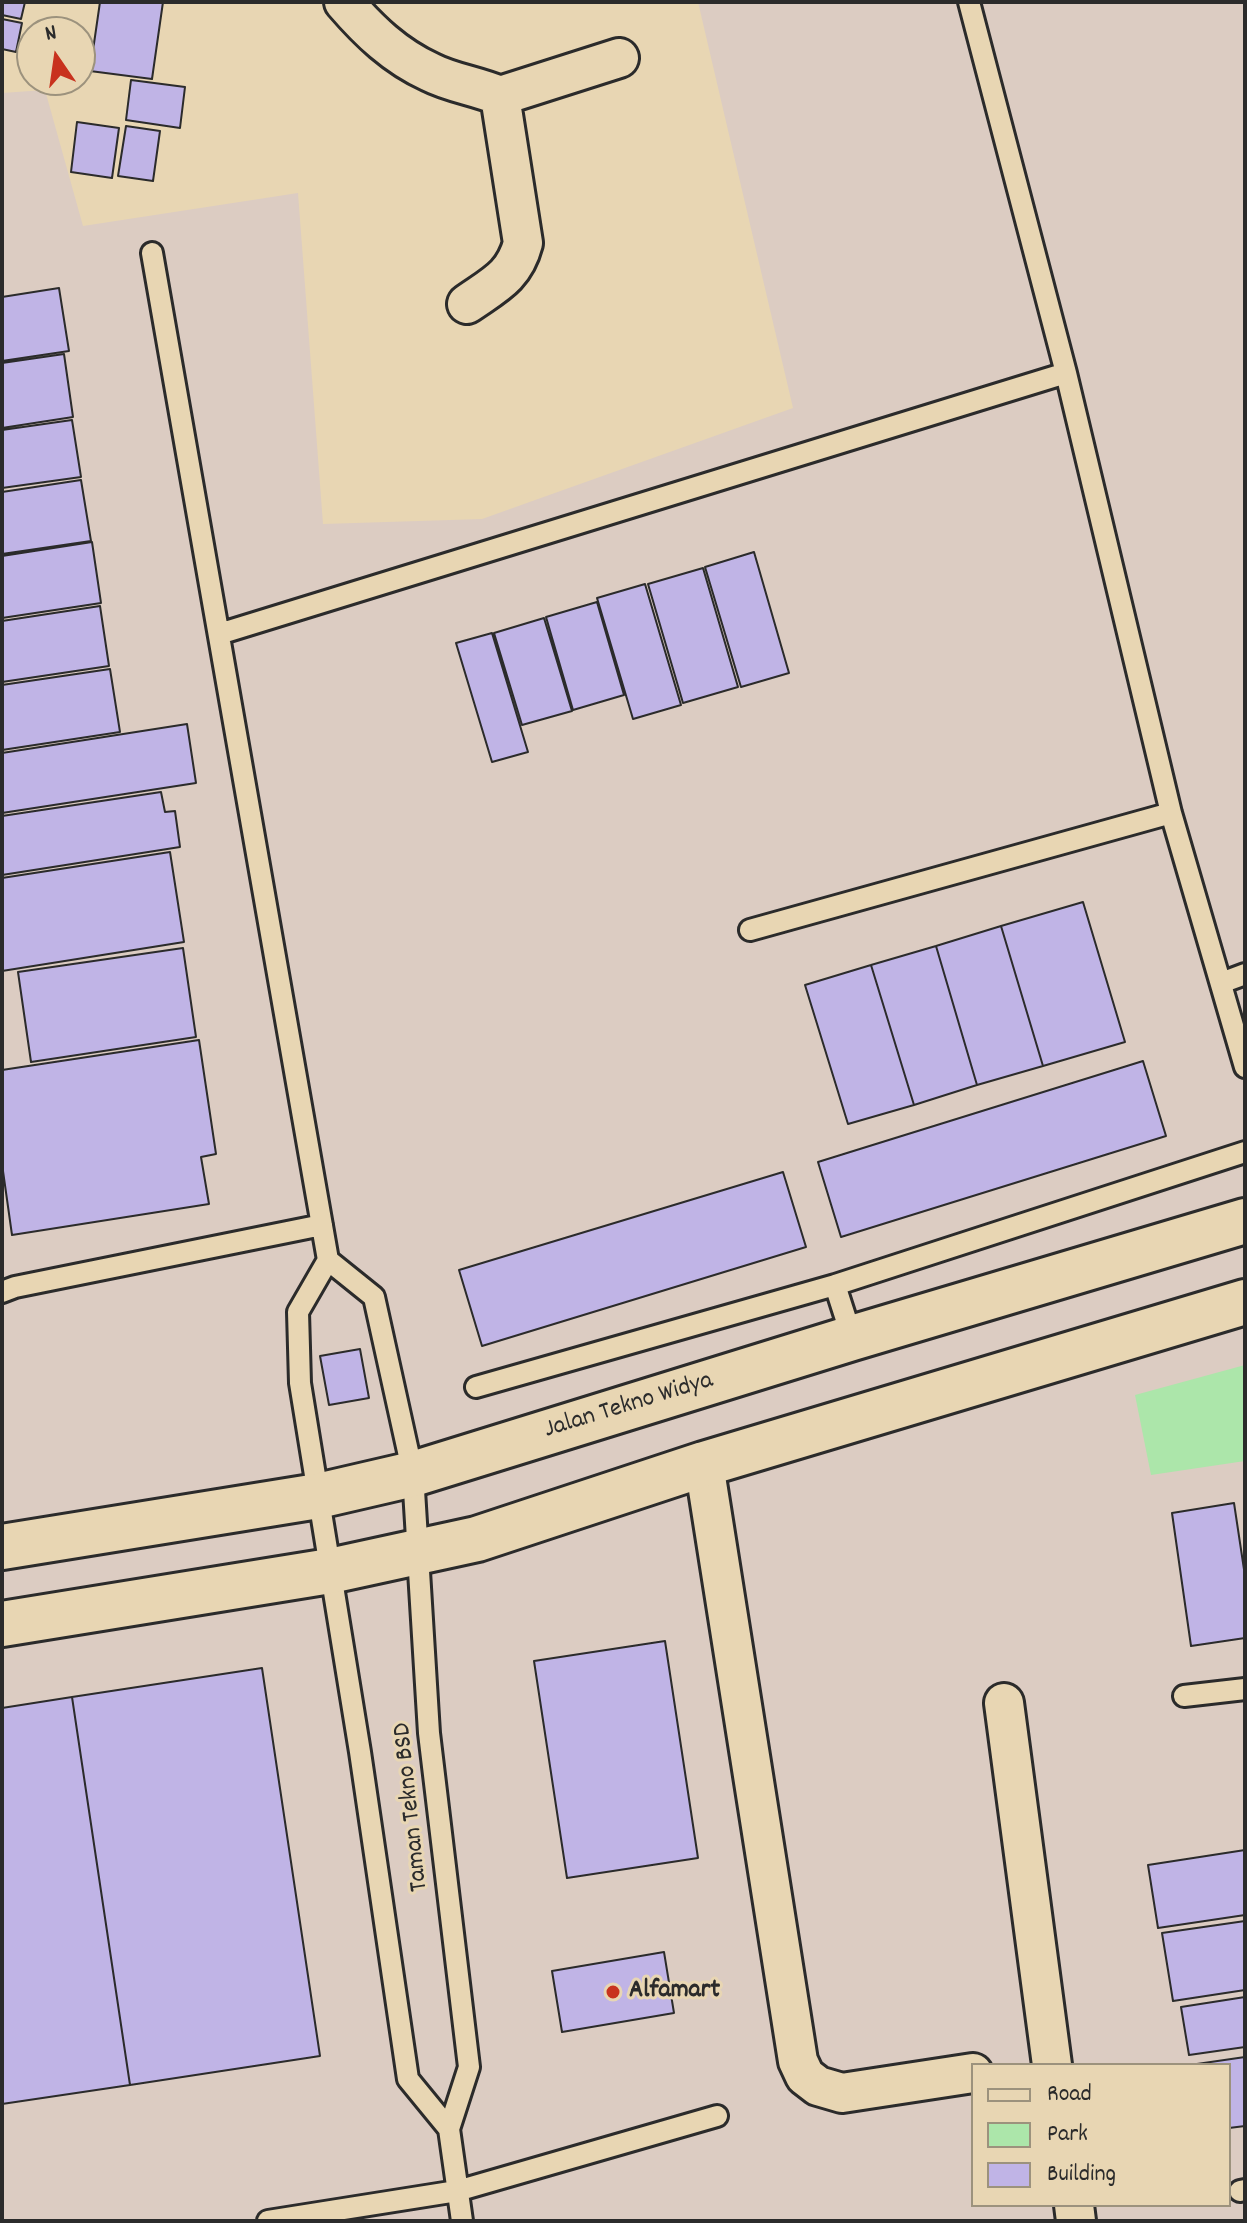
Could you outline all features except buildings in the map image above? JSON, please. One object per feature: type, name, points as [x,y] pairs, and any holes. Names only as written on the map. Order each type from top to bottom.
[{"type":"main road","name":"Jalan Tekno Widya","points":[[2,1547],[318,1496],[413,1474],[1245,1221]]},
{"type":"main road","points":[[2,1624],[330,1571],[477,1539],[704,1464],[1245,1302]]},
{"type":"street","points":[[344,2],[392,51],[432,74],[475,85],[500,96],[619,58]]},
{"type":"street","points":[[467,304],[501,280],[518,262],[523,243],[500,96]]},
{"type":"street","points":[[704,1464],[798,2061],[805,2076],[818,2086],[842,2093],[971,2073]]},
{"type":"street","points":[[1004,1703],[1042,2063]]},
{"type":"lane","points":[[969,2],[1066,373],[1171,813],[1245,1067]]},
{"type":"lane","points":[[152,253],[328,1260]]},
{"type":"lane","points":[[219,634],[1066,373]]},
{"type":"lane","points":[[750,930],[1171,813]]},
{"type":"lane","points":[[1221,983],[1245,974]]},
{"type":"lane","points":[[476,1387],[835,1285],[1245,1152]]},
{"type":"lane","points":[[2,1292],[322,1225]]},
{"type":"lane","name":"Taman Tekno BSD","points":[[449,2129],[408,2079],[360,1752],[300,1383],[298,1312],[328,1260],[374,1297],[413,1474],[429,1733],[469,2067],[449,2129],[462,2221]]},
{"type":"lane","points":[[835,1285],[852,1338]]},
{"type":"lane","points":[[1184,1696],[1245,1689]]},
{"type":"lane","points":[[268,2221],[457,2191],[717,2116]]},
{"type":"shaded area","points":[[698,2],[1245,2],[1245,2221],[2,2221],[2,93],[47,96],[83,226],[298,193],[323,524],[482,519],[793,408]]},
{"type":"green space","points":[[1245,1365],[1245,1461],[1151,1475],[1135,1395]]},
{"type":"place","name":"Alfamart","points":[[613,1992]]}]
